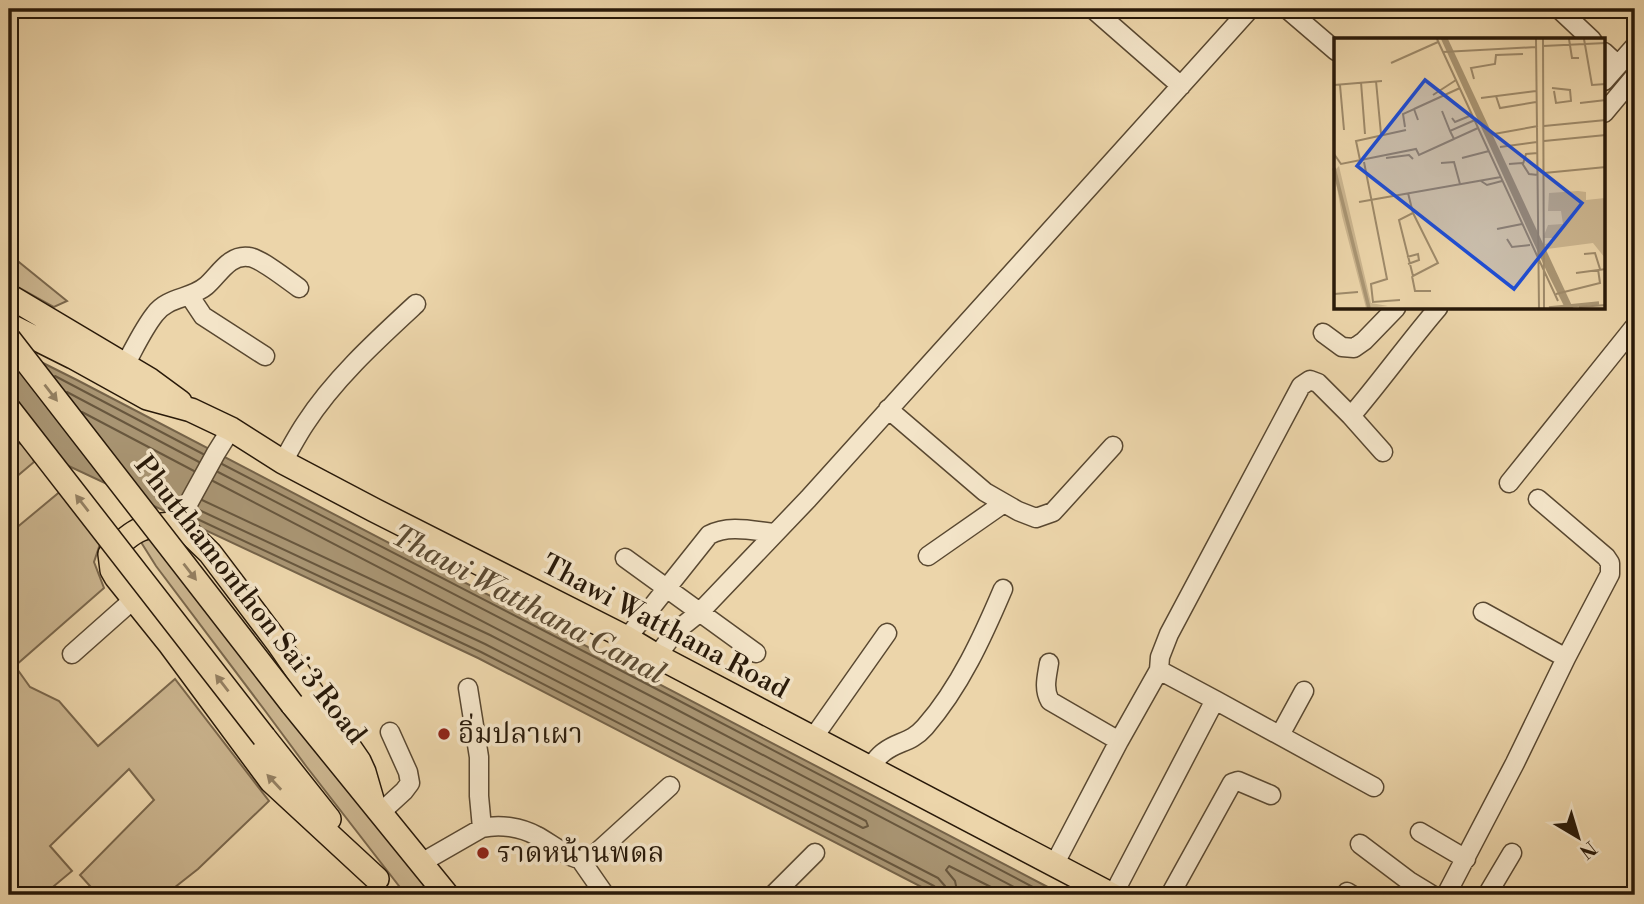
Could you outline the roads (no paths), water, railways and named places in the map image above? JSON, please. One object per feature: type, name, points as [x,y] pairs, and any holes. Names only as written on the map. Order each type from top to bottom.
[{"type":"main road","name":"Thawi Watthana Road","points":[[9,296],[150,380],[191,410]]},
{"type":"main road","name":"Thawi Watthana Road","points":[[9,325],[74,357],[147,398],[191,410],[231,429],[283,462],[627,638],[1112,895]]},
{"type":"main road","name":"Phutthamonthon Sai 3 Road","points":[[9,339],[292,704],[447,895]]},
{"type":"main road","points":[[9,409],[384,887]]},
{"type":"main road","points":[[376,808],[359,761],[278,643],[181,519],[137,530],[123,539],[110,554],[112,570],[271,780],[384,887]]},
{"type":"street","points":[[1093,9],[1181,86]]},
{"type":"street","points":[[657,656],[675,632],[700,612],[775,533],[1250,9]]},
{"type":"street","points":[[1287,9],[1334,49]]},
{"type":"street","points":[[1559,9],[1590,38]]},
{"type":"street","points":[[1606,79],[1635,46]]},
{"type":"street","points":[[1606,53],[1618,65]]},
{"type":"street","points":[[1606,111],[1635,76]]},
{"type":"street","points":[[125,365],[156,312],[171,301],[197,293],[233,259],[249,257],[276,271],[299,288]]},
{"type":"street","points":[[189,295],[202,316],[265,355]]},
{"type":"street","points":[[283,462],[305,423],[327,396],[382,335],[416,304]]},
{"type":"street","points":[[1322,333],[1342,347],[1354,348],[1394,310]]},
{"type":"street","points":[[1351,416],[1436,310]]},
{"type":"street","points":[[1509,483],[1635,326]]},
{"type":"street","points":[[1054,865],[1159,670],[1160,657],[1169,634],[1301,386],[1310,380],[1318,383],[1383,452]]},
{"type":"street","points":[[888,409],[985,492],[1035,518],[1053,512],[1064,503],[1113,446]]},
{"type":"street","points":[[181,519],[231,429]]},
{"type":"street","points":[[1446,895],[1516,763],[1610,574],[1610,563],[1606,557],[1538,499]]},
{"type":"street","points":[[928,556],[1004,503]]},
{"type":"street","points":[[627,638],[709,536],[729,529],[775,533]]},
{"type":"street","points":[[625,558],[756,653]]},
{"type":"street","points":[[869,768],[883,752],[911,740],[947,699],[970,660],[1003,589]]},
{"type":"street","points":[[72,654],[134,599]]},
{"type":"street","points":[[1483,612],[1566,658]]},
{"type":"street","points":[[813,738],[887,633]]},
{"type":"street","points":[[1049,663],[1045,687],[1050,701],[1119,741]]},
{"type":"street","points":[[1159,670],[1374,787]]},
{"type":"street","points":[[468,688],[479,757],[482,828]]},
{"type":"street","points":[[1280,735],[1304,691]]},
{"type":"street","points":[[1112,895],[1215,700]]},
{"type":"street","points":[[376,808],[404,791],[410,783],[408,772],[390,732]]},
{"type":"street","points":[[1170,895],[1232,783],[1238,781],[1271,795]]},
{"type":"street","points":[[421,863],[482,828],[491,826],[511,827],[534,834],[570,856],[580,859],[593,856],[670,786]]},
{"type":"street","points":[[1420,832],[1466,859]]},
{"type":"street","points":[[1360,844],[1432,895]]},
{"type":"street","points":[[773,895],[816,853]]},
{"type":"street","points":[[1487,895],[1512,853]]},
{"type":"street","points":[[580,859],[605,895]]},
{"type":"water","points":[[9,346],[1063,895],[937,895],[478,658],[9,438]]},
{"type":"place","name":"อิ่มปลาเผา","points":[[444,734]]},
{"type":"place","name":"ราดหน้านพดล","points":[[483,853]]},
{"type":"water label","name":"Thawi Watthana Canal","points":[[528,605]]}]
